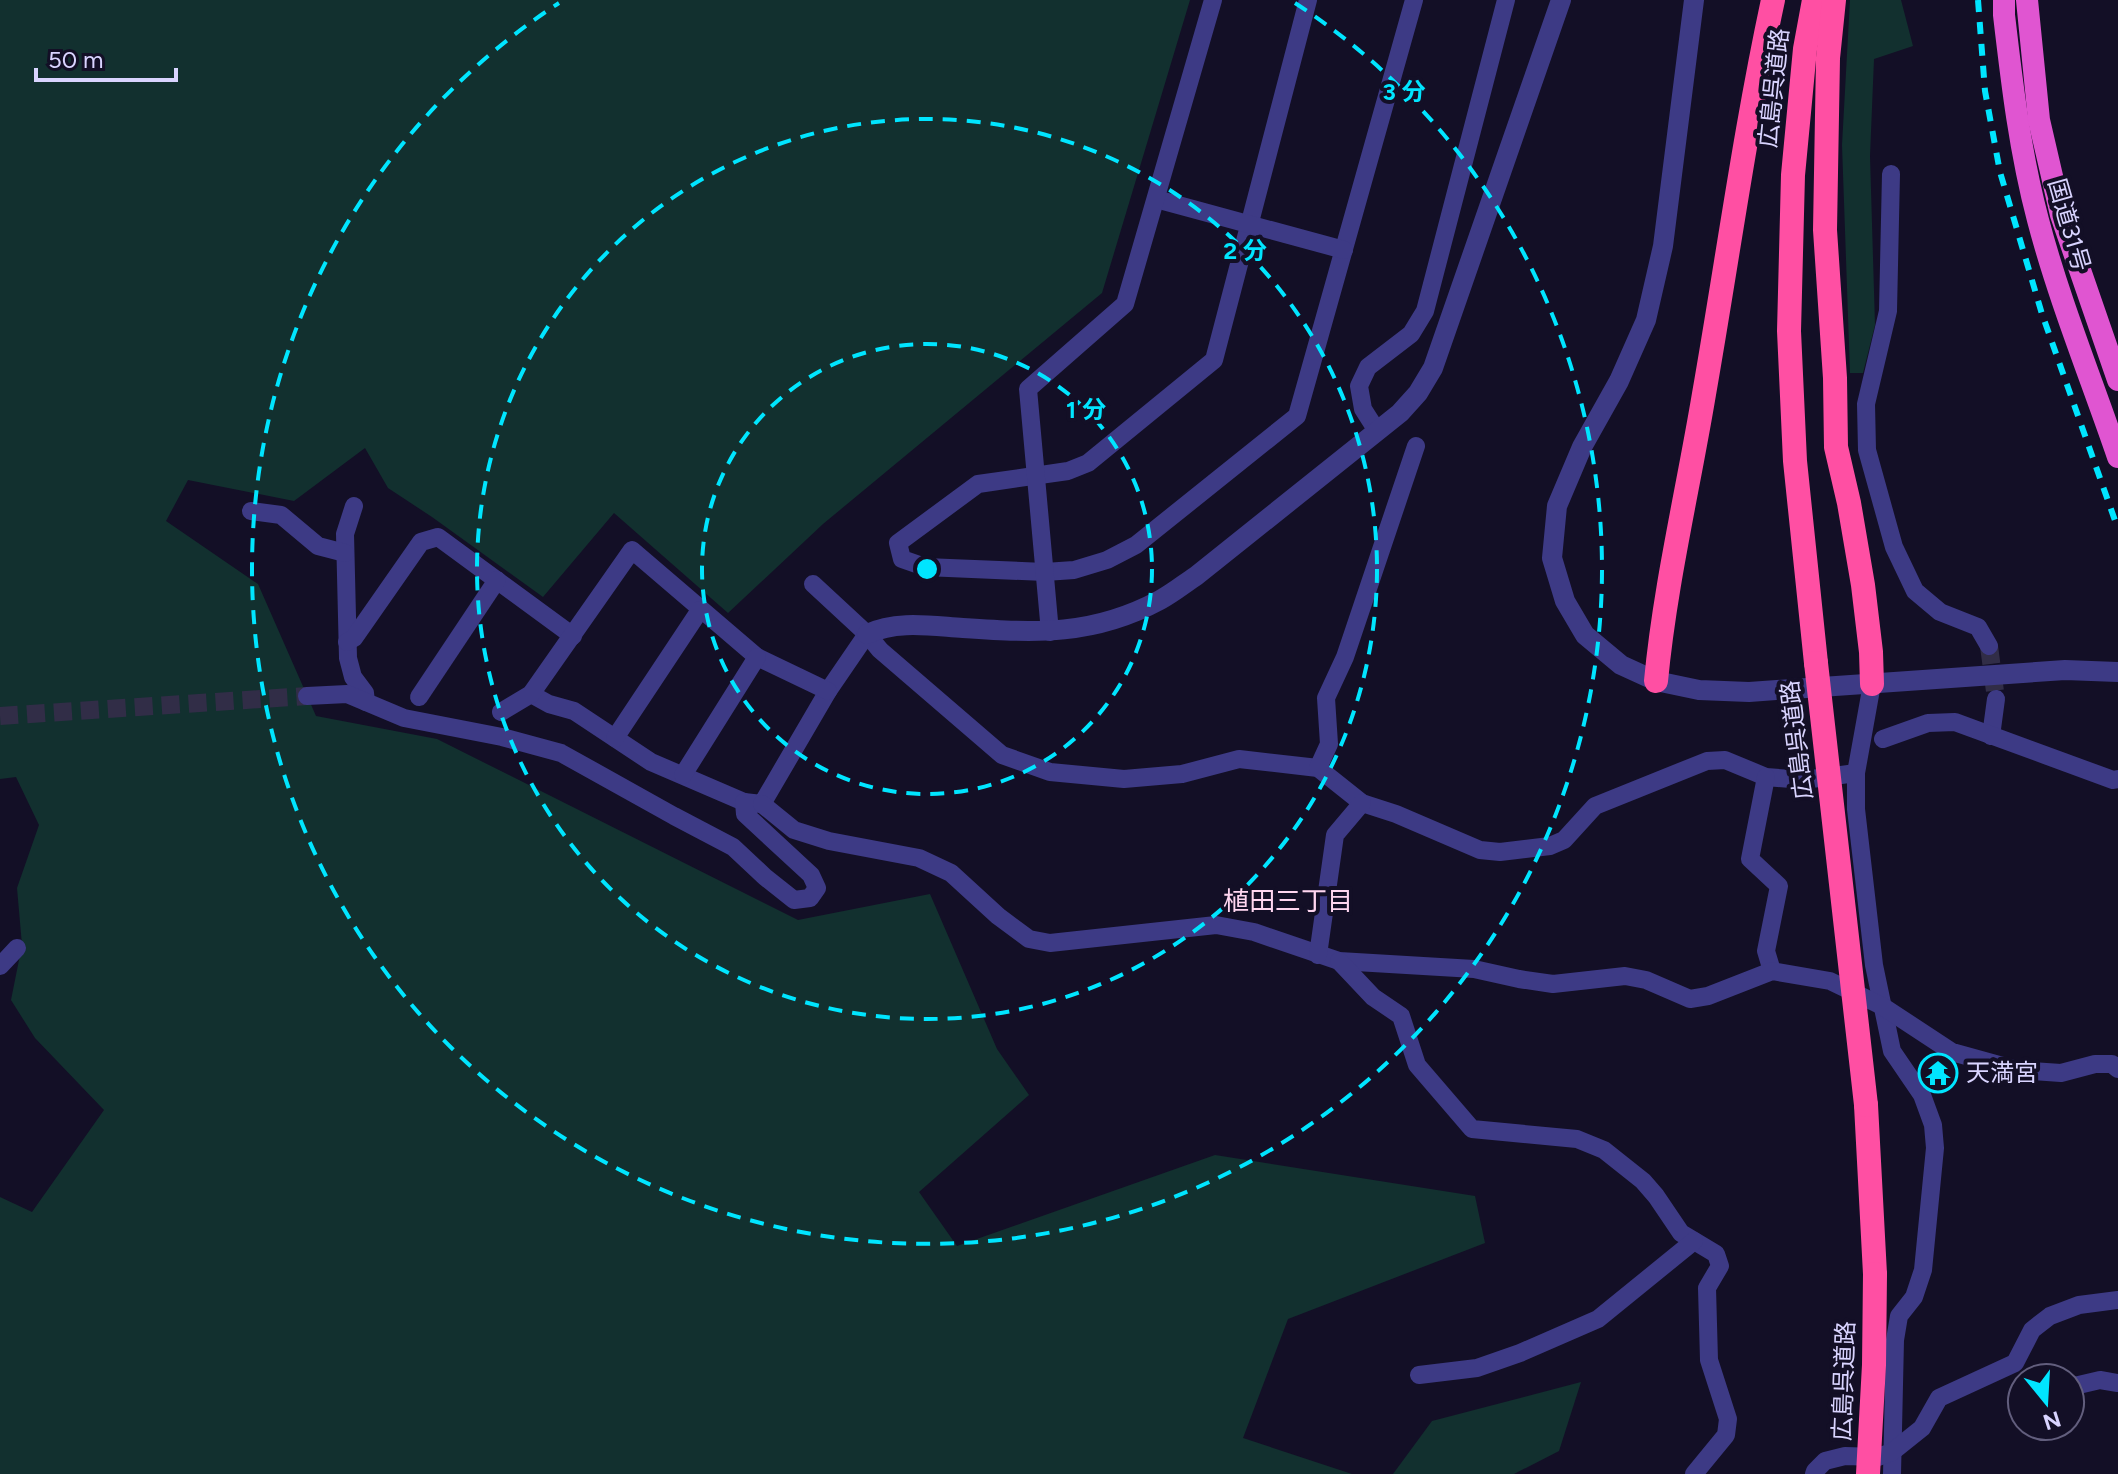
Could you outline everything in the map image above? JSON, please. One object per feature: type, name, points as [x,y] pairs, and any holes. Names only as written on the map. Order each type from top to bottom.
[{"type":"highway","points":[[1656,681],[1660,637],[1756,80],[1773,0]]},
{"type":"highway","name":"広島呉道路","points":[[1814,0],[1805,49],[1793,175],[1789,331],[1795,461],[1866,1105],[1875,1274],[1868,1474]]},
{"type":"highway","points":[[1834,0],[1828,58],[1825,230],[1835,378],[1836,447],[1863,585],[1872,684]]},
{"type":"highway","name":"国道31号","points":[[2004,0],[2017,125],[2038,220],[2118,457]]},
{"type":"highway","name":"国道31号","points":[[2027,0],[2039,120],[2061,215],[2118,380]]},
{"type":"street","points":[[1050,632],[1028,389],[1125,304],[1213,0]]},
{"type":"street","points":[[1308,0],[1214,360],[1088,463],[1068,471],[978,484],[898,543],[902,559],[925,567],[1045,572],[1074,570],[1107,560],[1136,545],[1297,416],[1414,0]]},
{"type":"street","points":[[1377,431],[1363,409],[1359,386],[1368,367],[1411,334],[1425,311],[1506,0]]},
{"type":"street","points":[[307,696],[347,694],[404,718],[502,737],[561,753],[733,847],[794,900],[810,898],[817,888],[811,875],[745,814],[867,634],[904,624],[1050,632],[1093,627],[1119,619],[1161,599],[1196,576],[1400,413],[1418,393],[1433,368],[1561,0]]},
{"type":"street","points":[[1694,0],[1663,246],[1646,320],[1619,381],[1582,447],[1557,506],[1552,558],[1565,601],[1585,635],[1621,665],[1656,681],[1699,690],[1749,692],[2065,670],[2118,672]]},
{"type":"street","points":[[1891,174],[1888,311],[1866,404],[1867,450],[1894,547],[1915,591],[1940,612],[1978,627],[1989,646]]},
{"type":"street","points":[[1156,199],[1344,250]]},
{"type":"street","points":[[1318,768],[1329,744],[1326,698],[1345,657],[1416,446]]},
{"type":"street","points":[[354,506],[345,534],[347,642],[353,677],[365,693],[366,702]]},
{"type":"street","points":[[251,511],[281,515],[318,546],[345,553]]},
{"type":"street","points":[[347,642],[354,638],[421,542],[438,537],[573,636]]},
{"type":"street","points":[[501,712],[531,694],[632,550],[757,657],[828,691]]},
{"type":"street","points":[[419,697],[497,580]]},
{"type":"street","points":[[813,584],[880,650],[1002,755],[1050,772],[1124,779],[1182,774],[1239,759],[1318,768],[1362,803],[1480,850],[1500,852],[1550,846],[1564,840],[1595,806],[1707,761],[1725,760],[1766,777],[1804,780],[1856,773]]},
{"type":"street","points":[[615,738],[700,610]]},
{"type":"street","points":[[683,775],[757,657]]},
{"type":"street","points":[[1872,684],[1856,773],[1856,809],[1874,965],[1892,1051],[1922,1095],[1933,1125],[1935,1148],[1923,1270],[1914,1297],[1899,1316],[1895,1340],[1892,1474]]},
{"type":"street","points":[[531,694],[549,704],[574,711],[651,762],[753,803],[794,830],[829,841],[919,858],[951,873],[998,916],[1029,939],[1050,943],[1216,925],[1254,932],[1339,961],[1474,969],[1553,984],[1625,976],[1646,980],[1690,999],[1708,996],[1772,971],[1830,981],[1882,1006],[1952,1052],[2017,1070],[2061,1073],[2095,1064],[2112,1064],[2118,1069]]},
{"type":"street","points":[[1991,736],[1996,699]]},
{"type":"street","points":[[1883,739],[1928,723],[1955,722],[2099,775],[2118,779]]},
{"type":"street","points":[[1766,777],[1750,859],[1779,886],[1766,951],[1772,971]]},
{"type":"street","points":[[1318,955],[1335,835],[1362,803]]},
{"type":"street","points":[[0,966],[17,948]]},
{"type":"street","points":[[1339,961],[1373,997],[1401,1016],[1417,1065],[1472,1129],[1577,1139],[1604,1150],[1643,1181],[1681,1233],[1716,1254],[1720,1266],[1707,1288],[1709,1360],[1728,1419],[1726,1435],[1694,1474]]},
{"type":"street","points":[[1419,1375],[1477,1368],[1598,1319],[1694,1241]]},
{"type":"street","points":[[2022,1362],[2032,1330],[2050,1316],[2079,1305],[2118,1300]]},
{"type":"street","points":[[1814,1474],[1825,1461],[1845,1456],[1878,1457],[1892,1452],[1922,1428],[1939,1398],[2006,1375]]},
{"type":"street","points":[[2086,1383],[2100,1380],[2118,1383]]},
{"type":"green space","points":[[0,0],[1190,0],[1102,293],[823,524],[728,613],[614,513],[543,597],[388,488],[365,448],[294,501],[188,480],[166,521],[258,584],[316,716],[437,739],[798,920],[930,894],[997,1049],[1029,1095],[919,1192],[957,1246],[1215,1155],[1475,1196],[1485,1243],[1288,1319],[1243,1438],[1352,1474],[0,1474],[0,1197],[32,1212],[104,1110],[35,1038],[11,1000],[22,945],[17,888],[39,825],[16,777],[0,779]]},
{"type":"green space","points":[[1850,0],[1901,0],[1913,46],[1874,59],[1870,156],[1875,325],[1863,373],[1850,373],[1842,145]]},
{"type":"green space","points":[[1581,1382],[1559,1451],[1514,1474],[1393,1474],[1432,1421]]},
{"type":"tunnel","points":[[1989,646],[1996,699]]},
{"type":"tunnel","points":[[0,716],[307,696]]},
{"type":"railway","points":[[1978,0],[1985,91],[2000,172],[2042,314],[2118,529]]},
{"type":"place","name":"天満宮","points":[[1938,1073]]},
{"type":"district","name":"植田三丁目","points":[[1288,901]]}]
